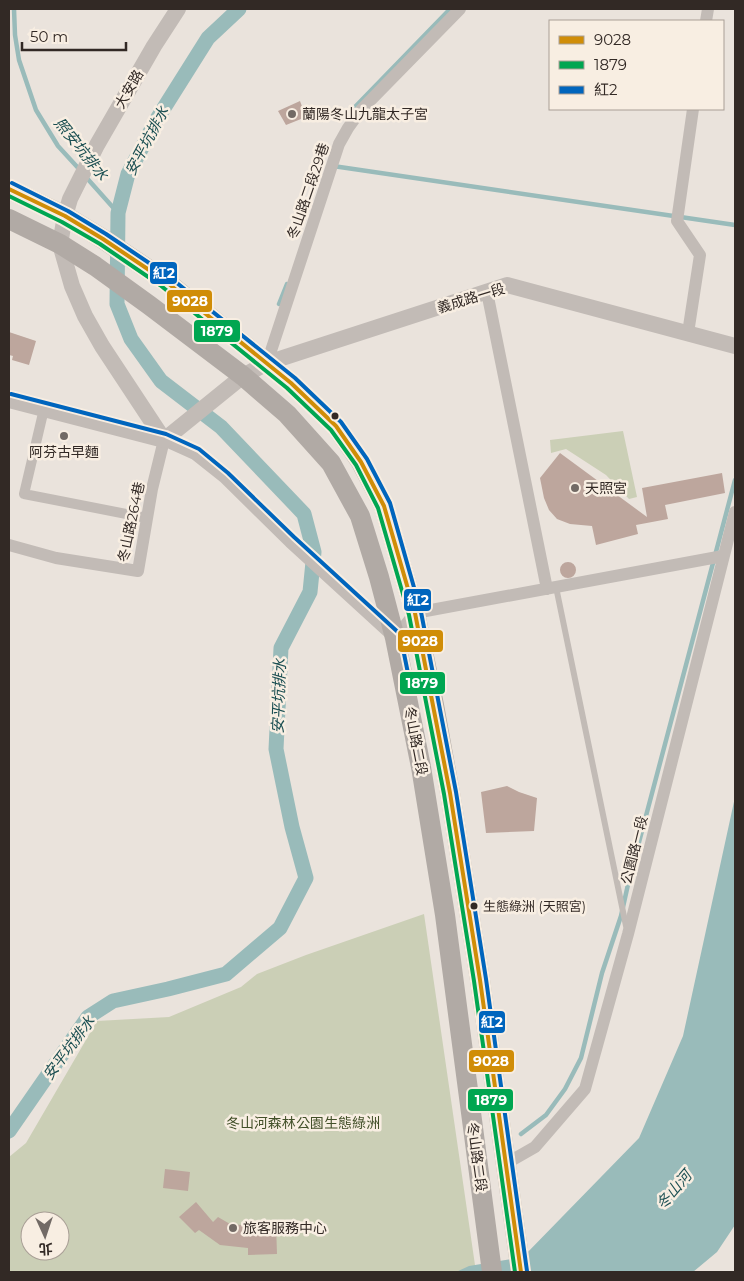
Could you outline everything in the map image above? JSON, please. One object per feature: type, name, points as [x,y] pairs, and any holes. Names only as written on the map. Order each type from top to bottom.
[{"type":"main road","name":"冬山路二段","points":[[9,189],[67,208],[103,239],[164,280],[292,383],[336,426],[361,462],[384,506],[414,613],[452,802],[507,1163],[521,1272]]},
{"type":"main road","name":"冬山路二段","points":[[9,219],[60,244],[95,266],[149,304],[243,376],[287,414],[331,463],[360,516],[395,638],[422,767],[434,841],[492,1272]]},
{"type":"street","name":"大安路","points":[[60,244],[67,208],[97,145],[154,46],[178,9]]},
{"type":"street","name":"冬山路二段29巷","points":[[267,363],[339,144],[361,110],[460,9]]},
{"type":"street","points":[[688,333],[700,255],[676,221],[693,110]]},
{"type":"street","points":[[60,244],[72,286],[85,316],[102,346],[164,440]]},
{"type":"street","name":"義成路一段","points":[[164,440],[243,376],[267,363],[507,285],[735,346]]},
{"type":"street","points":[[487,292],[552,588]]},
{"type":"street","points":[[9,400],[164,440],[195,454],[224,477],[290,542],[395,638],[414,613],[723,556]]},
{"type":"street","points":[[44,409],[24,494],[148,518]]},
{"type":"street","name":"冬山路264巷","points":[[9,545],[56,558],[138,571],[152,489],[164,440]]},
{"type":"street","name":"公園路一段","points":[[507,1163],[535,1147],[585,1089],[628,934],[735,512]]},
{"type":"lane","points":[[552,588],[628,934]]},
{"type":"green space","points":[[623,431],[637,497],[629,499],[606,475],[566,449],[551,453],[550,440]]},
{"type":"green space","name":"冬山河森林公園生態綠洲","points":[[424,914],[476,1272],[9,1272],[9,1157],[26,1143],[97,1021],[169,1017],[241,987],[257,974]]},
{"type":"water","name":"冬山河","points":[[735,797],[735,1225],[717,1252],[693,1272],[456,1272],[469,1266],[523,1257],[639,1138],[683,1036]]},
{"type":"building","name":"蘭陽冬山九龍太子宮","points":[[300,101],[306,117],[286,125],[278,111]]},
{"type":"building","points":[[9,332],[36,341],[29,365],[12,360],[13,356],[9,355]]},
{"type":"building","points":[[560,453],[647,517],[642,488],[722,473],[725,493],[665,505],[668,519],[636,525],[638,534],[596,545],[592,526],[570,524],[557,519],[549,510],[544,498],[540,478]]},
{"type":"building","points":[[568,562],[574,564],[576,570],[574,576],[568,578],[562,576],[560,570],[562,564]]},
{"type":"building","points":[[507,786],[537,798],[534,831],[486,833],[481,792]]},
{"type":"building","points":[[165,1169],[190,1172],[188,1191],[163,1188]]},
{"type":"building","name":"旅客服務中心","points":[[196,1202],[213,1222],[218,1217],[230,1224],[276,1224],[277,1254],[248,1255],[248,1248],[220,1245],[199,1230],[195,1233],[179,1217]]},
{"type":"waterway","name":"照安坑排水","points":[[14,9],[15,35],[19,60],[36,110],[58,146],[80,170]]},
{"type":"waterway","name":"安平坑排水","points":[[9,1131],[88,1017],[113,1001],[226,974],[280,928],[306,878],[292,827],[276,749],[281,648],[310,592],[314,552],[304,514],[221,427],[161,381],[131,339],[117,304],[118,213],[128,174],[157,119],[208,38],[239,9]]},
{"type":"waterway","points":[[347,119],[352,110],[450,9]]},
{"type":"waterway","points":[[333,166],[735,225]]},
{"type":"waterway","name":"照安坑排水","points":[[85,176],[118,213]]},
{"type":"waterway","points":[[279,304],[287,284]]},
{"type":"waterway","points":[[521,1134],[546,1115],[565,1089],[581,1058],[602,973],[621,916],[735,480]]},
{"type":"transit line","name":"紅2","points":[[12,183],[68,211],[167,275],[295,378],[341,422],[367,459],[390,503],[421,612],[456,792],[486,979],[527,1271]]},
{"type":"transit line","name":"9028","points":[[9,189],[65,216],[164,280],[291,383],[336,426],[361,462],[384,506],[415,613],[450,793],[480,980],[521,1272]]},
{"type":"transit line","name":"1879","points":[[9,196],[62,222],[100,244],[160,285],[287,388],[331,430],[356,465],[378,508],[409,615],[444,794],[474,981],[515,1272]]},
{"type":"transit line","name":"紅2","points":[[11,394],[166,434],[199,449],[228,473],[294,537],[400,634],[411,688]]},
{"type":"place","name":"蘭陽冬山九龍太子宮","points":[[292,114]]},
{"type":"place","name":"阿芬古早麵","points":[[64,436]]},
{"type":"place","name":"天照宮","points":[[575,488]]},
{"type":"place","name":"生態綠洲 (天照宮)","points":[[474,906]]},
{"type":"place","name":"旅客服務中心","points":[[233,1228]]}]
